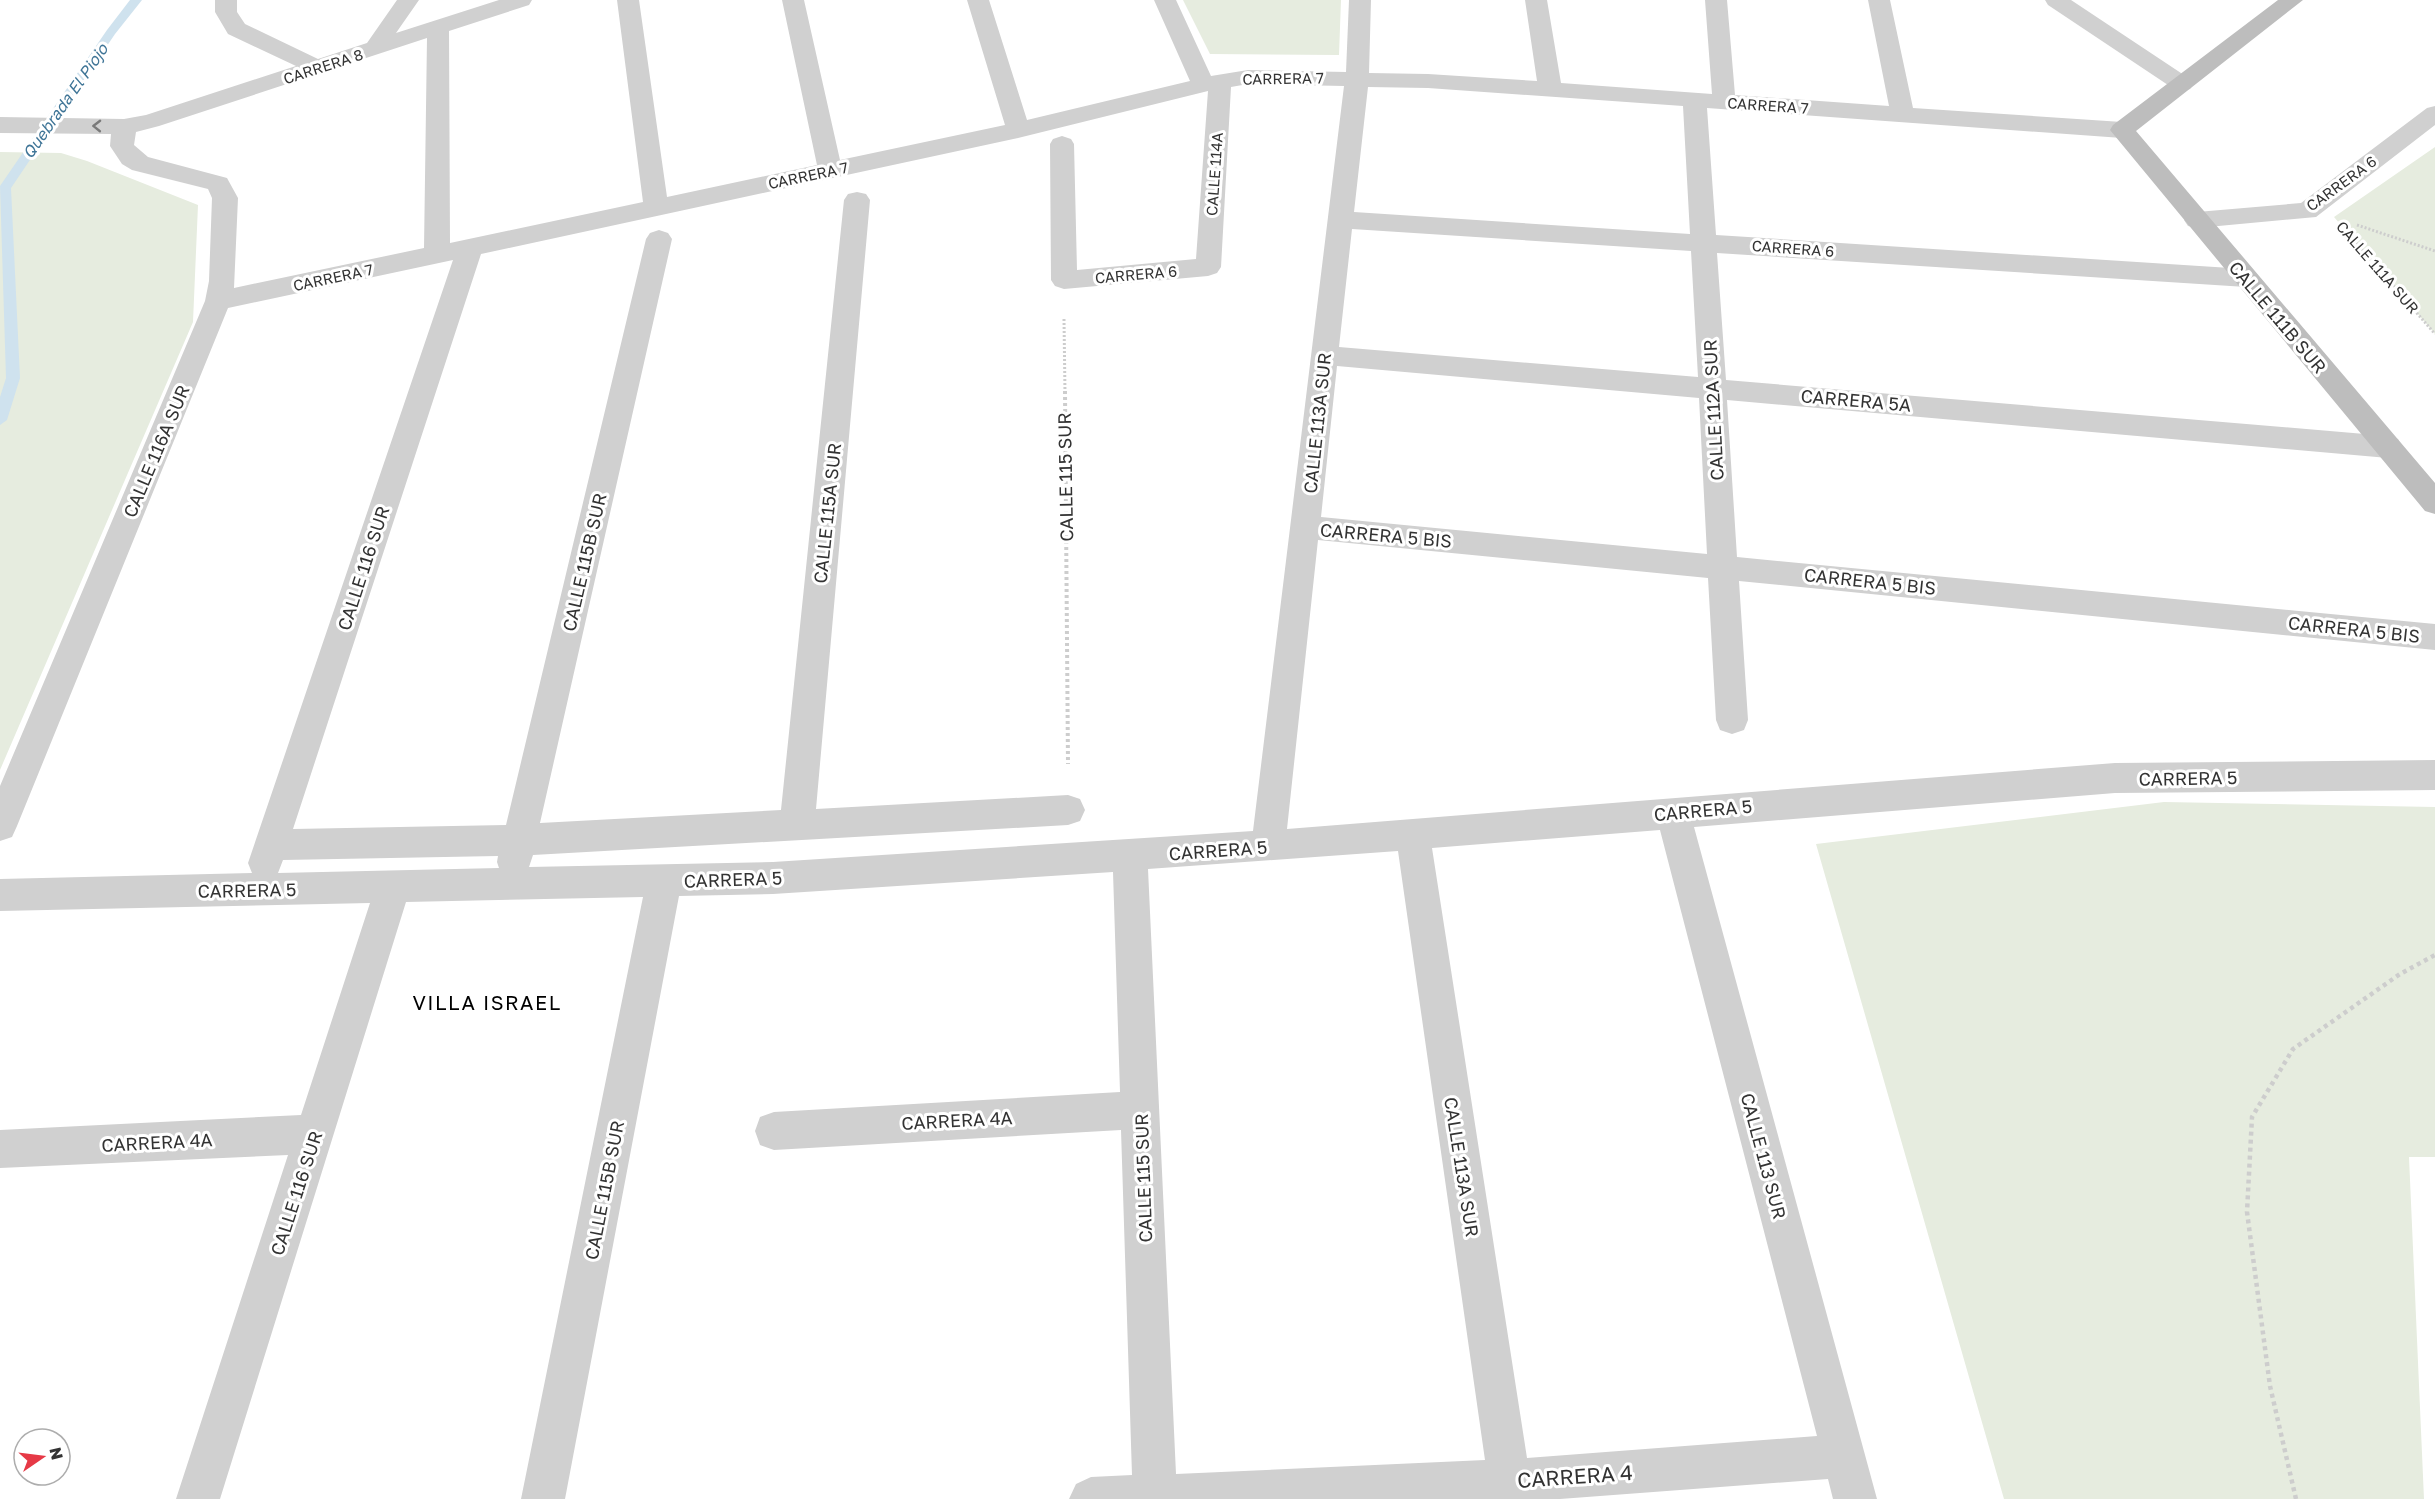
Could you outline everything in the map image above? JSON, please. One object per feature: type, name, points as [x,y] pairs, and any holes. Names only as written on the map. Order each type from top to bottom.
[{"type":"street","points":[[226,0],[226,12],[236,29],[317,67]]},
{"type":"street","points":[[374,49],[408,0]]},
{"type":"street","name":"CARRERA 8","points":[[10,125],[124,127],[184,111],[521,0]]},
{"type":"street","points":[[628,0],[656,207]]},
{"type":"street","points":[[793,0],[830,170]]},
{"type":"street","points":[[978,0],[1018,130]]},
{"type":"street","points":[[1165,0],[1211,83]]},
{"type":"street","name":"CALLE 113A SUR","points":[[1268,846],[1357,78],[1360,0]]},
{"type":"street","points":[[1536,0],[1550,90]]},
{"type":"street","points":[[1716,0],[1724,102]]},
{"type":"street","points":[[1879,0],[1903,114]]},
{"type":"street","points":[[2056,0],[2182,84]]},
{"type":"street","points":[[2122,130],[2292,0]]},
{"type":"street","points":[[438,27],[438,254]]},
{"type":"street","name":"CARRERA 7","points":[[218,301],[1018,130],[1248,76],[1357,78],[2122,130]]},
{"type":"street","name":"CALLE 114A","points":[[1208,267],[1211,83]]},
{"type":"street","name":"CALLE 112A SUR","points":[[1695,100],[1732,720]]},
{"type":"street","name":"CARRERA 6","points":[[2197,220],[2327,209],[2435,113]]},
{"type":"street","name":"CALLE 116A SUR","points":[[0,826],[218,301],[222,281],[225,198],[218,184],[168,168],[141,164],[131,158],[122,146],[124,127]]},
{"type":"street","name":"CALLE 111B SUR","points":[[2122,130],[2435,503]]},
{"type":"street","points":[[1062,144],[1064,280]]},
{"type":"street","name":"CALLE 115A SUR","points":[[796,825],[857,200]]},
{"type":"street","name":"CARRERA 6","points":[[1340,220],[2246,278]]},
{"type":"street","name":"CALLE 115B SUR","points":[[509,884],[659,239]]},
{"type":"street","name":"CALLE 116 SUR","points":[[256,890],[470,247]]},
{"type":"street","name":"CARRERA 6","points":[[1064,280],[1208,267]]},
{"type":"street","name":"CARRERA 5A","points":[[1324,355],[2388,447]]},
{"type":"street","name":"CARRERA 5 BIS","points":[[1305,527],[2435,637]]},
{"type":"street","name":"CARRERA 5","points":[[0,896],[785,878],[1268,846],[2115,778],[2435,775]]},
{"type":"street","points":[[271,845],[519,840],[1068,810]]},
{"type":"street","name":"CALLE 113 SUR","points":[[1673,813],[1855,1499]]},
{"type":"street","name":"CALLE 113A SUR","points":[[1413,834],[1511,1490]]},
{"type":"street","name":"CALLE 115 SUR","points":[[1130,856],[1155,1498]]},
{"type":"street","name":"CALLE 115B SUR","points":[[543,1499],[664,881]]},
{"type":"street","name":"CALLE 116 SUR","points":[[198,1499],[393,887]]},
{"type":"street","name":"CARRERA 4A","points":[[774,1131],[1140,1110]]},
{"type":"street","name":"CARRERA 4A","points":[[0,1149],[315,1134]]},
{"type":"street","name":"CARRERA 4","points":[[1091,1499],[1511,1490],[1844,1456]]},
{"type":"path","points":[[2327,209],[2435,251]]},
{"type":"path","name":"CALLE 111A SUR","points":[[2327,209],[2435,334]]},
{"type":"path","name":"CALLE 115 SUR","points":[[1064,280],[1068,810]]},
{"type":"path","points":[[2296,1499],[2270,1386],[2247,1212],[2252,1117],[2293,1049],[2400,974],[2435,955]]},
{"type":"shaded area","points":[[1183,0],[1341,0],[1339,55],[1210,54]]},
{"type":"shaded area","points":[[2435,147],[2435,334],[2334,217]]},
{"type":"shaded area","points":[[0,152],[61,153],[198,205],[193,322],[0,770]]},
{"type":"shaded area","points":[[2164,802],[2435,807],[2435,1157],[2409,1157],[2424,1499],[2004,1499],[1816,844]]},
{"type":"waterway","name":"Quebrada El Piojo","points":[[0,420],[13,378],[5,188],[111,32],[136,0]]},
{"type":"district","name":"VILLA ISRAEL","points":[[487,1002]]}]
